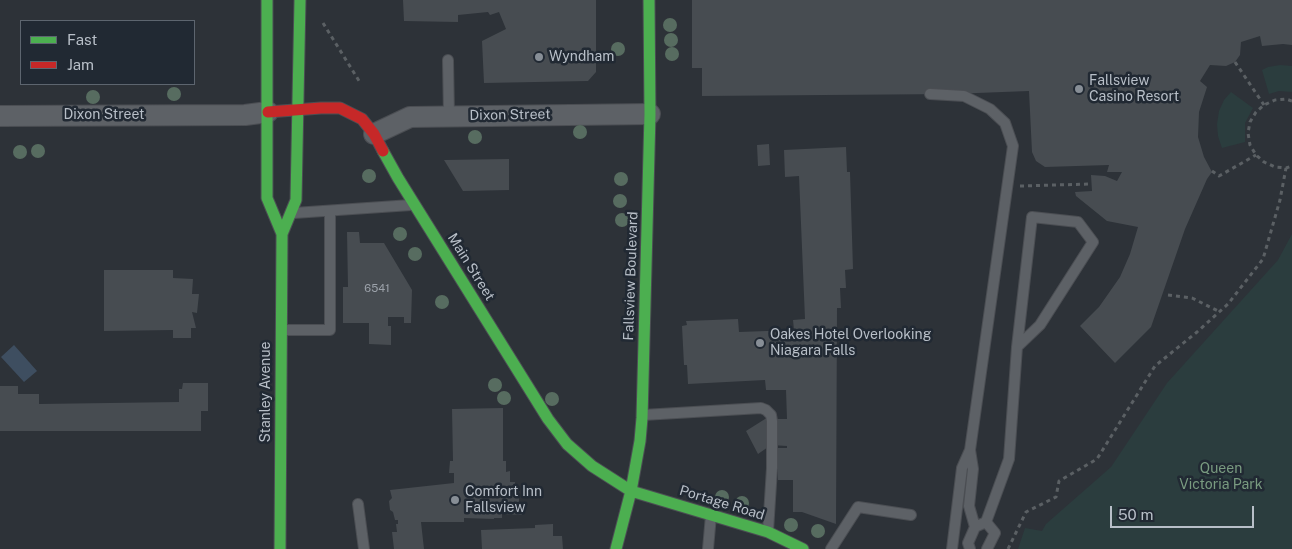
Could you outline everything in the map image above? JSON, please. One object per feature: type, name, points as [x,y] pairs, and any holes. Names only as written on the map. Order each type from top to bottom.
[{"type":"main road","name":"Stanley Avenue","points":[[280,549],[282,234],[296,200],[300,0]]},
{"type":"main road","name":"Fallsview Boulevard","points":[[616,549],[631,491],[640,441],[642,415],[650,114],[648,0]]},
{"type":"main road","name":"Stanley Avenue","points":[[267,1],[267,198],[282,234]]},
{"type":"main road","name":"Main Street","points":[[268,112],[340,108],[362,119],[374,134],[398,178],[552,425],[567,444],[592,466],[631,491]]},
{"type":"main road","name":"Portage Road","points":[[631,491],[768,532],[803,549]]},
{"type":"street","name":"Dixon Street","points":[[0,116],[245,115],[268,112]]},
{"type":"street","name":"Dixon Street","points":[[374,134],[410,116],[650,114]]},
{"type":"lane","points":[[448,60],[449,116]]},
{"type":"lane","points":[[930,94],[964,96],[990,109],[1005,123],[1013,146],[970,450],[962,468],[952,549]]},
{"type":"lane","points":[[290,214],[415,204]]},
{"type":"lane","points":[[281,330],[330,330],[330,212]]},
{"type":"lane","points":[[975,527],[986,522],[1009,459],[1017,347],[1032,217],[1078,222],[1093,242],[1040,326],[1017,347]]},
{"type":"lane","points":[[642,415],[761,408],[766,410],[771,415],[772,421],[768,532]]},
{"type":"lane","points":[[970,450],[973,469],[969,506],[975,527],[968,543],[970,549]]},
{"type":"lane","points":[[358,504],[364,549]]},
{"type":"lane","points":[[831,549],[858,508],[911,515]]},
{"type":"lane","points":[[708,549],[710,515]]},
{"type":"lane","points":[[986,522],[995,533],[987,549]]},
{"type":"path","points":[[319,16],[361,84]]},
{"type":"path","points":[[1235,62],[1264,105]]},
{"type":"path","points":[[1292,100],[1275,100],[1264,105],[1256,112],[1250,122],[1248,133],[1250,145],[1256,155],[1264,162],[1275,167],[1286,168],[1292,166]]},
{"type":"path","points":[[1212,171],[1219,176],[1256,155]]},
{"type":"path","points":[[1008,549],[1026,512],[1056,497],[1058,481],[1097,459],[1154,366],[1220,312],[1263,259],[1280,200],[1286,168]]},
{"type":"path","points":[[1007,186],[1091,184]]},
{"type":"path","points":[[1168,295],[1192,298],[1220,312]]},
{"type":"green space","points":[[1280,65],[1292,66],[1292,92],[1279,91],[1269,94],[1262,70]]},
{"type":"green space","points":[[1231,92],[1253,108],[1245,123],[1245,142],[1222,148],[1217,124],[1219,111],[1224,100]]},
{"type":"green space","name":"Queen Victoria Park","points":[[1292,234],[1292,549],[1018,549],[1025,528],[1042,531],[1046,524],[1111,467],[1167,383],[1278,260]]},
{"type":"water","points":[[14,345],[37,371],[24,382],[1,357]]},
{"type":"building","name":"Wyndham","points":[[403,0],[596,0],[596,72],[588,81],[484,83],[482,41],[506,29],[499,12],[490,15],[488,12],[458,15],[458,22],[404,21]]},
{"type":"building","points":[[692,0],[1292,0],[1292,45],[1262,46],[1260,36],[1241,42],[1240,55],[1235,62],[1226,66],[1210,65],[1200,81],[1207,87],[1199,112],[1198,137],[1204,157],[1212,172],[1207,179],[1185,229],[1151,327],[1115,363],[1080,326],[1099,307],[1120,277],[1130,254],[1138,227],[1107,221],[1076,196],[1075,192],[1092,191],[1091,175],[1105,176],[1117,181],[1122,172],[1107,172],[1109,165],[1045,167],[1036,161],[1032,152],[1029,91],[951,94],[702,96],[702,68],[692,68]]},
{"type":"building","points":[[769,144],[770,165],[758,166],[757,145]]},
{"type":"building","name":"Oakes Hotel Overlooking Niagara Falls","points":[[846,147],[847,172],[850,172],[853,269],[845,270],[846,288],[840,288],[841,308],[837,308],[836,524],[802,512],[793,512],[793,480],[778,480],[778,448],[787,448],[787,446],[771,445],[758,454],[746,431],[765,419],[787,419],[786,390],[766,390],[765,380],[688,384],[687,365],[684,365],[682,326],[687,325],[686,321],[738,319],[739,332],[794,330],[793,320],[805,319],[799,176],[785,177],[784,150]]},
{"type":"building","points":[[509,159],[509,190],[463,191],[444,160]]},
{"type":"building","points":[[347,232],[359,232],[360,243],[384,243],[412,290],[411,323],[404,323],[404,317],[388,317],[388,326],[391,326],[391,345],[369,344],[369,323],[343,323],[343,287],[348,287]]},
{"type":"building","points":[[104,270],[173,270],[173,278],[193,279],[192,294],[199,294],[197,313],[192,312],[196,328],[191,328],[191,338],[173,338],[173,330],[104,331]]},
{"type":"building","points":[[183,383],[208,383],[208,411],[201,411],[201,431],[0,431],[0,386],[18,386],[18,394],[39,394],[39,404],[179,402],[179,389],[182,389]]},
{"type":"building","name":"Comfort Inn Fallsview","points":[[503,408],[503,461],[506,461],[506,472],[510,471],[510,482],[515,482],[515,493],[519,493],[519,502],[523,502],[522,515],[502,514],[502,518],[494,519],[464,518],[464,522],[421,522],[424,549],[394,549],[392,532],[397,532],[396,524],[398,524],[398,520],[395,520],[393,512],[390,510],[389,501],[392,498],[390,490],[454,483],[454,473],[449,473],[450,461],[453,461],[452,409]]},
{"type":"building","points":[[553,524],[553,536],[562,536],[563,549],[482,549],[481,530],[535,528],[535,525]]},
{"type":"traffic: fast","points":[[267,0],[267,198],[282,234]]},
{"type":"traffic: fast","points":[[280,549],[282,234],[296,200],[300,0]]},
{"type":"traffic: fast","points":[[616,549],[631,491],[642,418],[650,114],[649,0]]},
{"type":"traffic: fast","points":[[383,151],[548,419],[567,444],[592,466],[631,491],[768,532],[803,549]]},
{"type":"traffic: jam","points":[[268,112],[340,108],[362,119],[374,134],[383,151]]},
{"type":"place","name":"Wyndham","points":[[539,57]]},
{"type":"place","name":"Fallsview Casino Resort","points":[[1079,89]]},
{"type":"place","name":"Oakes Hotel Overlooking Niagara Falls","points":[[760,343]]},
{"type":"place","name":"Comfort Inn Fallsview","points":[[455,500]]}]
